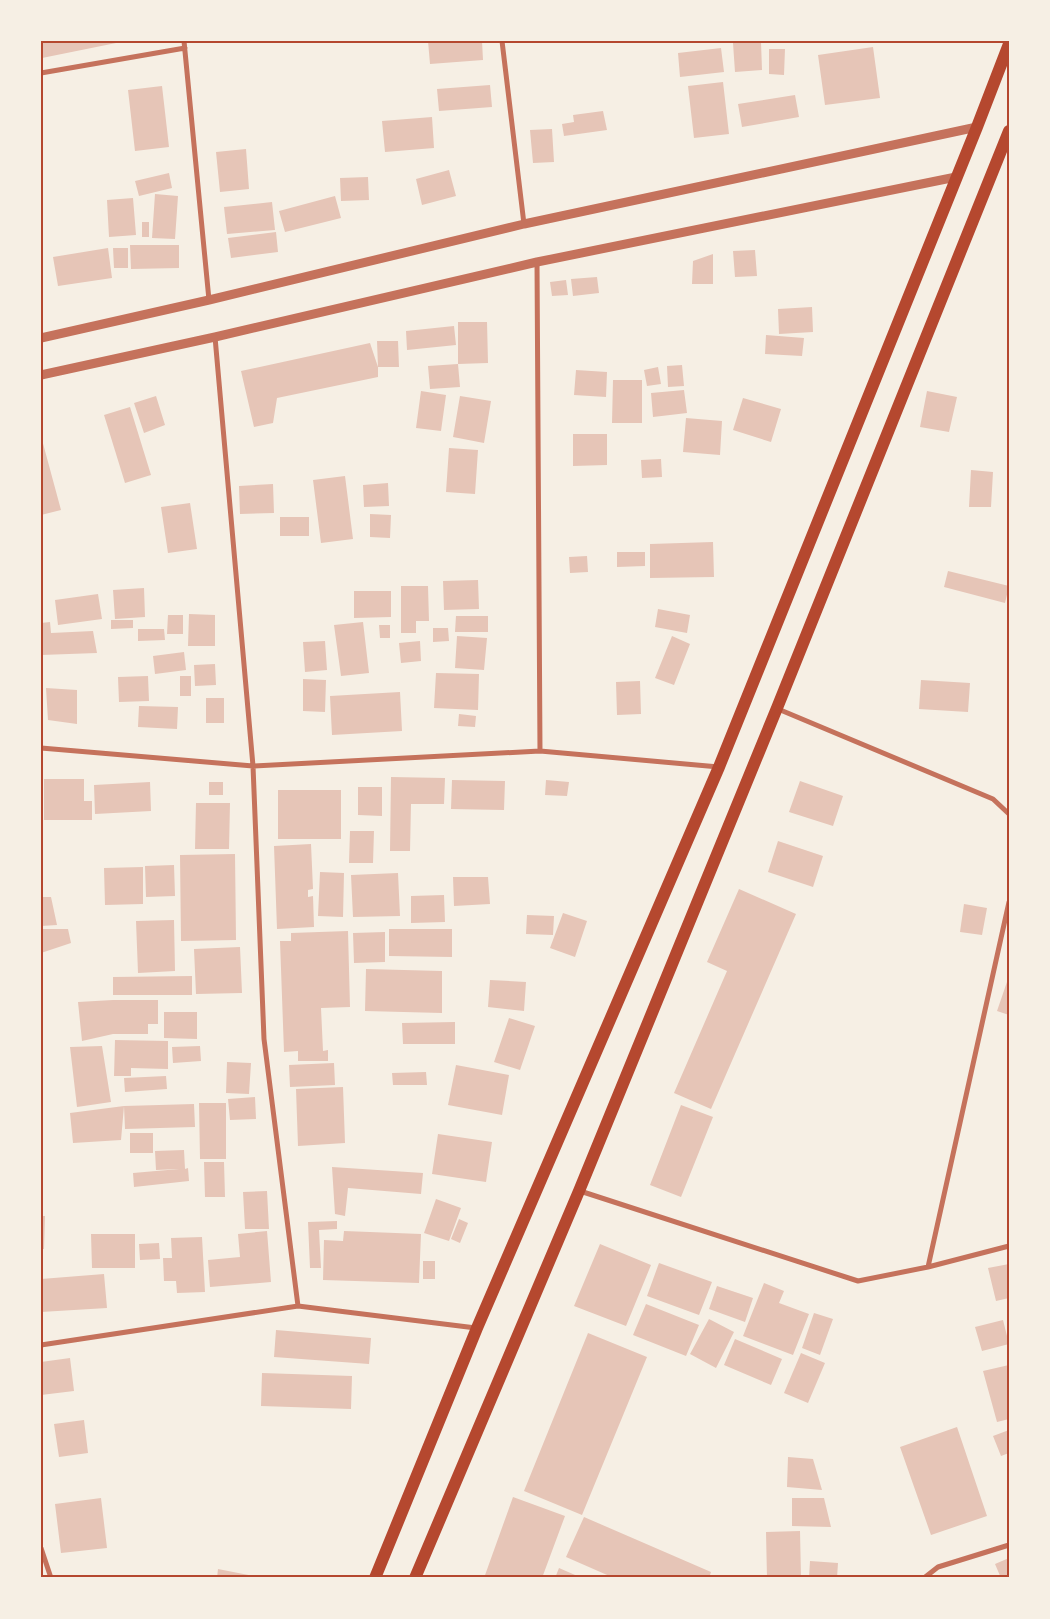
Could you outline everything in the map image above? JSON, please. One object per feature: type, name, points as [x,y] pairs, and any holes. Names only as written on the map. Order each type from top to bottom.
[{"type":"main road","points":[[375,1578],[477,1328],[719,767],[956,177],[978,127],[1009,44]]},
{"type":"main road","points":[[415,1578],[579,1190],[777,708],[1009,130]]},
{"type":"street","points":[[184,41],[209,300]]},
{"type":"street","points":[[502,41],[524,224]]},
{"type":"street","points":[[41,73],[185,48]]},
{"type":"street","points":[[41,338],[209,300],[524,224],[978,127]]},
{"type":"street","points":[[41,375],[215,337],[537,262],[956,177]]},
{"type":"street","points":[[537,262],[540,751]]},
{"type":"street","points":[[215,337],[253,766],[264,1039],[298,1306]]},
{"type":"street","points":[[777,708],[993,799],[1009,814]]},
{"type":"street","points":[[41,748],[253,766],[540,751],[719,767]]},
{"type":"street","points":[[928,1266],[1009,902]]},
{"type":"street","points":[[579,1190],[858,1281],[1009,1246]]},
{"type":"street","points":[[41,1345],[298,1306],[477,1328]]},
{"type":"street","points":[[924,1578],[938,1567],[1009,1545]]},
{"type":"street","points":[[41,1548],[51,1578]]},
{"type":"building","points":[[41,41],[121,41],[121,42],[42,58]]},
{"type":"building","points":[[428,41],[482,41],[483,60],[430,64]]},
{"type":"building","points":[[761,42],[762,70],[735,72],[733,43]]},
{"type":"building","points":[[873,47],[880,98],[825,105],[818,55]]},
{"type":"building","points":[[721,48],[724,72],[680,77],[678,53]]},
{"type":"building","points":[[769,49],[785,49],[784,75],[769,74]]},
{"type":"building","points":[[723,82],[729,134],[694,138],[688,86]]},
{"type":"building","points":[[490,85],[492,107],[439,111],[437,89]]},
{"type":"building","points":[[162,86],[169,147],[135,151],[128,90]]},
{"type":"building","points":[[795,95],[799,117],[742,127],[738,104]]},
{"type":"building","points":[[603,111],[607,130],[564,136],[562,124],[574,122],[573,115]]},
{"type":"building","points":[[432,117],[434,148],[385,152],[382,121]]},
{"type":"building","points":[[552,129],[554,162],[533,163],[530,130]]},
{"type":"building","points":[[246,149],[249,189],[220,192],[216,152]]},
{"type":"building","points":[[449,170],[456,196],[422,205],[416,179]]},
{"type":"building","points":[[169,173],[172,188],[139,196],[135,181]]},
{"type":"building","points":[[368,177],[369,200],[341,201],[340,178]]},
{"type":"building","points":[[155,194],[178,196],[175,239],[152,238]]},
{"type":"building","points":[[335,196],[341,218],[285,232],[279,211]]},
{"type":"building","points":[[133,198],[136,235],[109,237],[107,200]]},
{"type":"building","points":[[272,202],[275,230],[227,234],[224,207]]},
{"type":"building","points":[[142,222],[149,222],[149,237],[142,237]]},
{"type":"building","points":[[276,232],[278,252],[231,258],[228,238]]},
{"type":"building","points":[[130,245],[179,245],[179,268],[131,269]]},
{"type":"building","points":[[108,248],[112,278],[58,286],[53,257]]},
{"type":"building","points":[[113,248],[128,248],[128,268],[114,268]]},
{"type":"building","points":[[755,250],[757,276],[735,277],[733,251]]},
{"type":"building","points":[[713,254],[713,284],[692,284],[693,261]]},
{"type":"building","points":[[597,277],[599,293],[573,296],[571,279]]},
{"type":"building","points":[[566,280],[568,295],[552,296],[550,282]]},
{"type":"building","points":[[812,307],[813,332],[779,334],[778,309]]},
{"type":"building","points":[[458,322],[487,322],[488,363],[458,364]]},
{"type":"building","points":[[454,326],[456,345],[407,350],[406,331]]},
{"type":"building","points":[[766,335],[804,338],[802,356],[765,354]]},
{"type":"building","points":[[377,341],[398,341],[399,367],[378,367]]},
{"type":"building","points":[[370,343],[378,367],[378,377],[277,398],[273,423],[254,427],[241,371]]},
{"type":"building","points":[[458,364],[460,387],[430,389],[428,366]]},
{"type":"building","points":[[682,365],[684,386],[668,387],[667,366]]},
{"type":"building","points":[[658,367],[661,384],[647,386],[644,370]]},
{"type":"building","points":[[576,370],[607,372],[606,397],[574,395]]},
{"type":"building","points":[[613,380],[642,380],[642,423],[612,423]]},
{"type":"building","points":[[684,390],[687,413],[653,417],[651,393]]},
{"type":"building","points":[[421,391],[446,395],[441,431],[416,428]]},
{"type":"building","points":[[927,391],[957,397],[949,432],[920,427]]},
{"type":"building","points":[[156,396],[165,425],[144,433],[134,403]]},
{"type":"building","points":[[460,396],[491,401],[484,443],[453,437]]},
{"type":"building","points":[[743,398],[781,409],[771,442],[733,430]]},
{"type":"building","points":[[130,407],[151,475],[125,483],[104,415]]},
{"type":"building","points":[[686,418],[722,421],[720,455],[683,452]]},
{"type":"building","points":[[573,434],[607,434],[607,465],[573,466]]},
{"type":"building","points":[[41,436],[61,510],[41,515]]},
{"type":"building","points":[[449,448],[478,450],[475,494],[446,492]]},
{"type":"building","points":[[661,459],[662,477],[642,478],[641,460]]},
{"type":"building","points":[[971,470],[993,472],[991,507],[969,507]]},
{"type":"building","points":[[345,476],[353,539],[321,543],[313,480]]},
{"type":"building","points":[[388,483],[389,506],[364,507],[363,485]]},
{"type":"building","points":[[273,484],[274,513],[240,514],[239,486]]},
{"type":"building","points":[[190,503],[197,549],[168,553],[161,507]]},
{"type":"building","points":[[370,514],[391,515],[390,538],[370,537]]},
{"type":"building","points":[[280,517],[309,517],[309,536],[280,536]]},
{"type":"building","points":[[713,542],[714,577],[650,578],[650,544]]},
{"type":"building","points":[[617,552],[645,552],[645,566],[617,567]]},
{"type":"building","points":[[587,556],[588,572],[570,573],[569,557]]},
{"type":"building","points":[[948,571],[1009,586],[1005,603],[944,587]]},
{"type":"building","points":[[478,580],[479,609],[444,610],[443,581]]},
{"type":"building","points":[[401,586],[428,586],[429,621],[416,621],[416,633],[401,633]]},
{"type":"building","points":[[144,588],[145,617],[115,619],[113,590]]},
{"type":"building","points":[[354,591],[391,591],[391,617],[354,618]]},
{"type":"building","points":[[98,594],[102,619],[58,625],[55,600]]},
{"type":"building","points":[[658,609],[690,615],[687,633],[655,627]]},
{"type":"building","points":[[189,614],[215,615],[215,646],[188,646]]},
{"type":"building","points":[[168,615],[183,615],[183,634],[167,634]]},
{"type":"building","points":[[456,616],[488,616],[488,632],[455,632]]},
{"type":"building","points":[[111,620],[133,620],[133,628],[111,629]]},
{"type":"building","points":[[50,622],[51,633],[93,631],[97,653],[41,655],[41,623]]},
{"type":"building","points":[[363,622],[369,673],[341,676],[334,625]]},
{"type":"building","points":[[379,625],[390,625],[390,638],[380,638]]},
{"type":"building","points":[[433,628],[448,628],[449,641],[433,642]]},
{"type":"building","points":[[138,629],[164,629],[165,640],[138,641]]},
{"type":"building","points":[[457,636],[487,638],[484,670],[455,668]]},
{"type":"building","points":[[672,636],[690,644],[674,685],[655,678]]},
{"type":"building","points":[[325,641],[327,670],[305,672],[303,642]]},
{"type":"building","points":[[420,641],[421,661],[401,663],[399,643]]},
{"type":"building","points":[[184,652],[186,670],[155,674],[153,656]]},
{"type":"building","points":[[215,664],[216,685],[195,686],[194,665]]},
{"type":"building","points":[[436,673],[479,674],[478,710],[434,708]]},
{"type":"building","points":[[148,676],[149,701],[119,702],[118,677]]},
{"type":"building","points":[[180,676],[191,676],[191,696],[180,696]]},
{"type":"building","points":[[303,679],[326,680],[325,712],[303,711]]},
{"type":"building","points":[[921,680],[970,683],[968,712],[919,709]]},
{"type":"building","points":[[640,681],[641,714],[617,715],[616,682]]},
{"type":"building","points":[[46,688],[77,690],[77,724],[48,720]]},
{"type":"building","points":[[400,692],[402,731],[332,735],[330,696]]},
{"type":"building","points":[[206,698],[224,698],[224,723],[206,723]]},
{"type":"building","points":[[139,706],[178,707],[177,729],[138,727]]},
{"type":"building","points":[[459,714],[476,716],[475,727],[458,726]]},
{"type":"building","points":[[391,777],[445,778],[444,804],[411,804],[410,851],[390,851]]},
{"type":"building","points":[[44,779],[84,779],[84,801],[92,801],[92,820],[44,820]]},
{"type":"building","points":[[452,780],[505,781],[504,810],[451,809]]},
{"type":"building","points":[[546,780],[569,782],[567,796],[545,795]]},
{"type":"building","points":[[800,781],[843,796],[833,826],[789,812]]},
{"type":"building","points":[[150,782],[151,811],[95,814],[94,785]]},
{"type":"building","points":[[209,782],[223,782],[223,795],[209,795]]},
{"type":"building","points":[[358,787],[382,787],[382,816],[358,815]]},
{"type":"building","points":[[278,790],[341,790],[341,839],[278,839]]},
{"type":"building","points":[[196,803],[230,803],[229,849],[195,849]]},
{"type":"building","points":[[350,831],[374,831],[373,863],[349,863]]},
{"type":"building","points":[[778,841],[823,856],[813,887],[768,872]]},
{"type":"building","points":[[311,844],[313,889],[308,890],[308,897],[313,896],[314,927],[277,929],[274,846]]},
{"type":"building","points":[[235,854],[236,940],[181,941],[180,855]]},
{"type":"building","points":[[174,865],[175,896],[146,897],[145,866]]},
{"type":"building","points":[[143,867],[143,904],[105,905],[104,868]]},
{"type":"building","points":[[320,872],[344,873],[343,917],[318,916]]},
{"type":"building","points":[[398,873],[400,916],[353,917],[351,875]]},
{"type":"building","points":[[453,877],[488,877],[490,904],[454,906]]},
{"type":"building","points":[[739,889],[796,914],[711,1109],[674,1093],[727,971],[707,962]]},
{"type":"building","points":[[444,895],[445,922],[411,923],[411,896]]},
{"type":"building","points":[[41,897],[51,897],[57,925],[41,926]]},
{"type":"building","points":[[964,904],[987,908],[982,935],[960,932]]},
{"type":"building","points":[[563,913],[587,921],[575,957],[550,948]]},
{"type":"building","points":[[527,915],[554,916],[553,935],[526,934]]},
{"type":"building","points":[[174,920],[175,971],[138,973],[136,921]]},
{"type":"building","points":[[41,929],[68,929],[71,943],[41,953]]},
{"type":"building","points":[[389,929],[452,929],[452,957],[389,956]]},
{"type":"building","points":[[348,931],[350,1007],[321,1008],[323,1051],[328,1050],[328,1061],[298,1061],[298,1051],[284,1052],[280,941],[291,941],[291,933]]},
{"type":"building","points":[[385,932],[385,962],[354,963],[353,933]]},
{"type":"building","points":[[240,947],[242,993],[196,994],[194,949]]},
{"type":"building","points":[[366,969],[442,971],[442,1013],[365,1011]]},
{"type":"building","points":[[192,976],[192,995],[113,995],[113,977]]},
{"type":"building","points":[[1009,979],[1009,1015],[997,1011]]},
{"type":"building","points":[[490,980],[526,982],[524,1011],[488,1007]]},
{"type":"building","points":[[158,1000],[158,1024],[148,1024],[148,1034],[113,1034],[82,1041],[78,1002]]},
{"type":"building","points":[[164,1012],[197,1012],[197,1039],[164,1038]]},
{"type":"building","points":[[509,1018],[535,1026],[520,1070],[494,1062]]},
{"type":"building","points":[[455,1022],[455,1044],[403,1044],[402,1023]]},
{"type":"building","points":[[115,1040],[168,1041],[168,1069],[131,1068],[131,1076],[114,1076]]},
{"type":"building","points":[[102,1046],[111,1102],[77,1107],[70,1047]]},
{"type":"building","points":[[200,1046],[201,1061],[173,1063],[172,1047]]},
{"type":"building","points":[[227,1062],[251,1063],[249,1094],[226,1093]]},
{"type":"building","points":[[334,1063],[335,1085],[290,1087],[289,1065]]},
{"type":"building","points":[[456,1065],[509,1075],[502,1115],[448,1105]]},
{"type":"building","points":[[426,1072],[427,1085],[393,1085],[392,1073]]},
{"type":"building","points":[[166,1076],[167,1089],[125,1092],[124,1078]]},
{"type":"building","points":[[343,1087],[345,1143],[298,1146],[296,1089]]},
{"type":"building","points":[[255,1097],[256,1119],[230,1120],[228,1099]]},
{"type":"building","points":[[199,1103],[226,1103],[226,1159],[200,1159]]},
{"type":"building","points":[[194,1104],[195,1127],[125,1129],[124,1106]]},
{"type":"building","points":[[681,1105],[713,1117],[681,1197],[650,1185]]},
{"type":"building","points":[[124,1106],[121,1140],[73,1143],[70,1113]]},
{"type":"building","points":[[130,1133],[153,1133],[153,1153],[130,1153]]},
{"type":"building","points":[[438,1134],[492,1142],[486,1182],[432,1174]]},
{"type":"building","points":[[184,1150],[185,1169],[188,1168],[189,1181],[134,1187],[133,1173],[179,1169],[156,1170],[155,1151]]},
{"type":"building","points":[[204,1162],[224,1162],[225,1197],[205,1197]]},
{"type":"building","points":[[332,1167],[423,1173],[421,1194],[348,1188],[345,1216],[335,1214]]},
{"type":"building","points":[[267,1191],[269,1229],[245,1229],[243,1192]]},
{"type":"building","points":[[436,1199],[461,1208],[449,1241],[424,1233]]},
{"type":"building","points":[[41,1216],[45,1216],[44,1249],[41,1249]]},
{"type":"building","points":[[459,1219],[468,1223],[460,1243],[451,1239]]},
{"type":"building","points":[[337,1221],[337,1229],[319,1230],[321,1268],[310,1268],[308,1222]]},
{"type":"building","points":[[267,1231],[271,1282],[210,1287],[208,1260],[240,1257],[238,1234]]},
{"type":"building","points":[[344,1231],[421,1234],[419,1283],[323,1280],[324,1240],[343,1241]]},
{"type":"building","points":[[91,1234],[135,1234],[135,1268],[92,1268]]},
{"type":"building","points":[[202,1237],[205,1292],[177,1293],[176,1281],[164,1281],[163,1258],[172,1258],[171,1238]]},
{"type":"building","points":[[159,1243],[160,1259],[140,1260],[139,1244]]},
{"type":"building","points":[[600,1244],[651,1265],[626,1326],[574,1306]]},
{"type":"building","points":[[423,1261],[435,1261],[435,1279],[423,1279]]},
{"type":"building","points":[[659,1263],[712,1282],[699,1315],[647,1296]]},
{"type":"building","points":[[1009,1264],[1009,1298],[996,1301],[988,1268]]},
{"type":"building","points":[[104,1274],[107,1308],[41,1312],[41,1279]]},
{"type":"building","points":[[764,1283],[784,1291],[779,1303],[809,1314],[793,1355],[743,1336]]},
{"type":"building","points":[[717,1286],[753,1298],[745,1322],[709,1309]]},
{"type":"building","points":[[646,1304],[699,1325],[686,1356],[633,1335]]},
{"type":"building","points":[[814,1313],[833,1319],[820,1355],[802,1348]]},
{"type":"building","points":[[709,1319],[734,1332],[716,1368],[690,1354]]},
{"type":"building","points":[[1003,1320],[1009,1344],[982,1351],[975,1327]]},
{"type":"building","points":[[276,1330],[371,1338],[369,1364],[274,1357]]},
{"type":"building","points":[[588,1333],[647,1357],[582,1515],[524,1491]]},
{"type":"building","points":[[735,1339],[782,1359],[771,1385],[724,1365]]},
{"type":"building","points":[[801,1353],[825,1363],[808,1403],[784,1393]]},
{"type":"building","points":[[70,1358],[74,1391],[41,1395],[41,1362]]},
{"type":"building","points":[[1009,1365],[1009,1419],[997,1422],[983,1371]]},
{"type":"building","points":[[262,1373],[352,1376],[351,1409],[261,1406]]},
{"type":"building","points":[[84,1420],[88,1453],[59,1457],[54,1424]]},
{"type":"building","points":[[957,1427],[987,1516],[931,1535],[900,1447]]},
{"type":"building","points":[[1009,1430],[1009,1453],[1001,1456],[993,1436]]},
{"type":"building","points":[[788,1457],[813,1459],[822,1490],[787,1487]]},
{"type":"building","points":[[513,1497],[565,1516],[542,1578],[484,1578]]},
{"type":"building","points":[[101,1498],[107,1548],[61,1553],[55,1504]]},
{"type":"building","points":[[792,1498],[824,1498],[831,1527],[792,1526]]},
{"type":"building","points":[[584,1517],[711,1572],[709,1578],[614,1578],[566,1557]]},
{"type":"building","points":[[800,1531],[801,1578],[767,1578],[766,1532]]},
{"type":"building","points":[[1009,1558],[1009,1578],[1001,1578],[995,1564]]},
{"type":"building","points":[[810,1561],[838,1563],[837,1578],[809,1578]]},
{"type":"building","points":[[559,1568],[582,1578],[555,1578]]},
{"type":"building","points":[[218,1569],[259,1577],[259,1578],[217,1578]]}]
